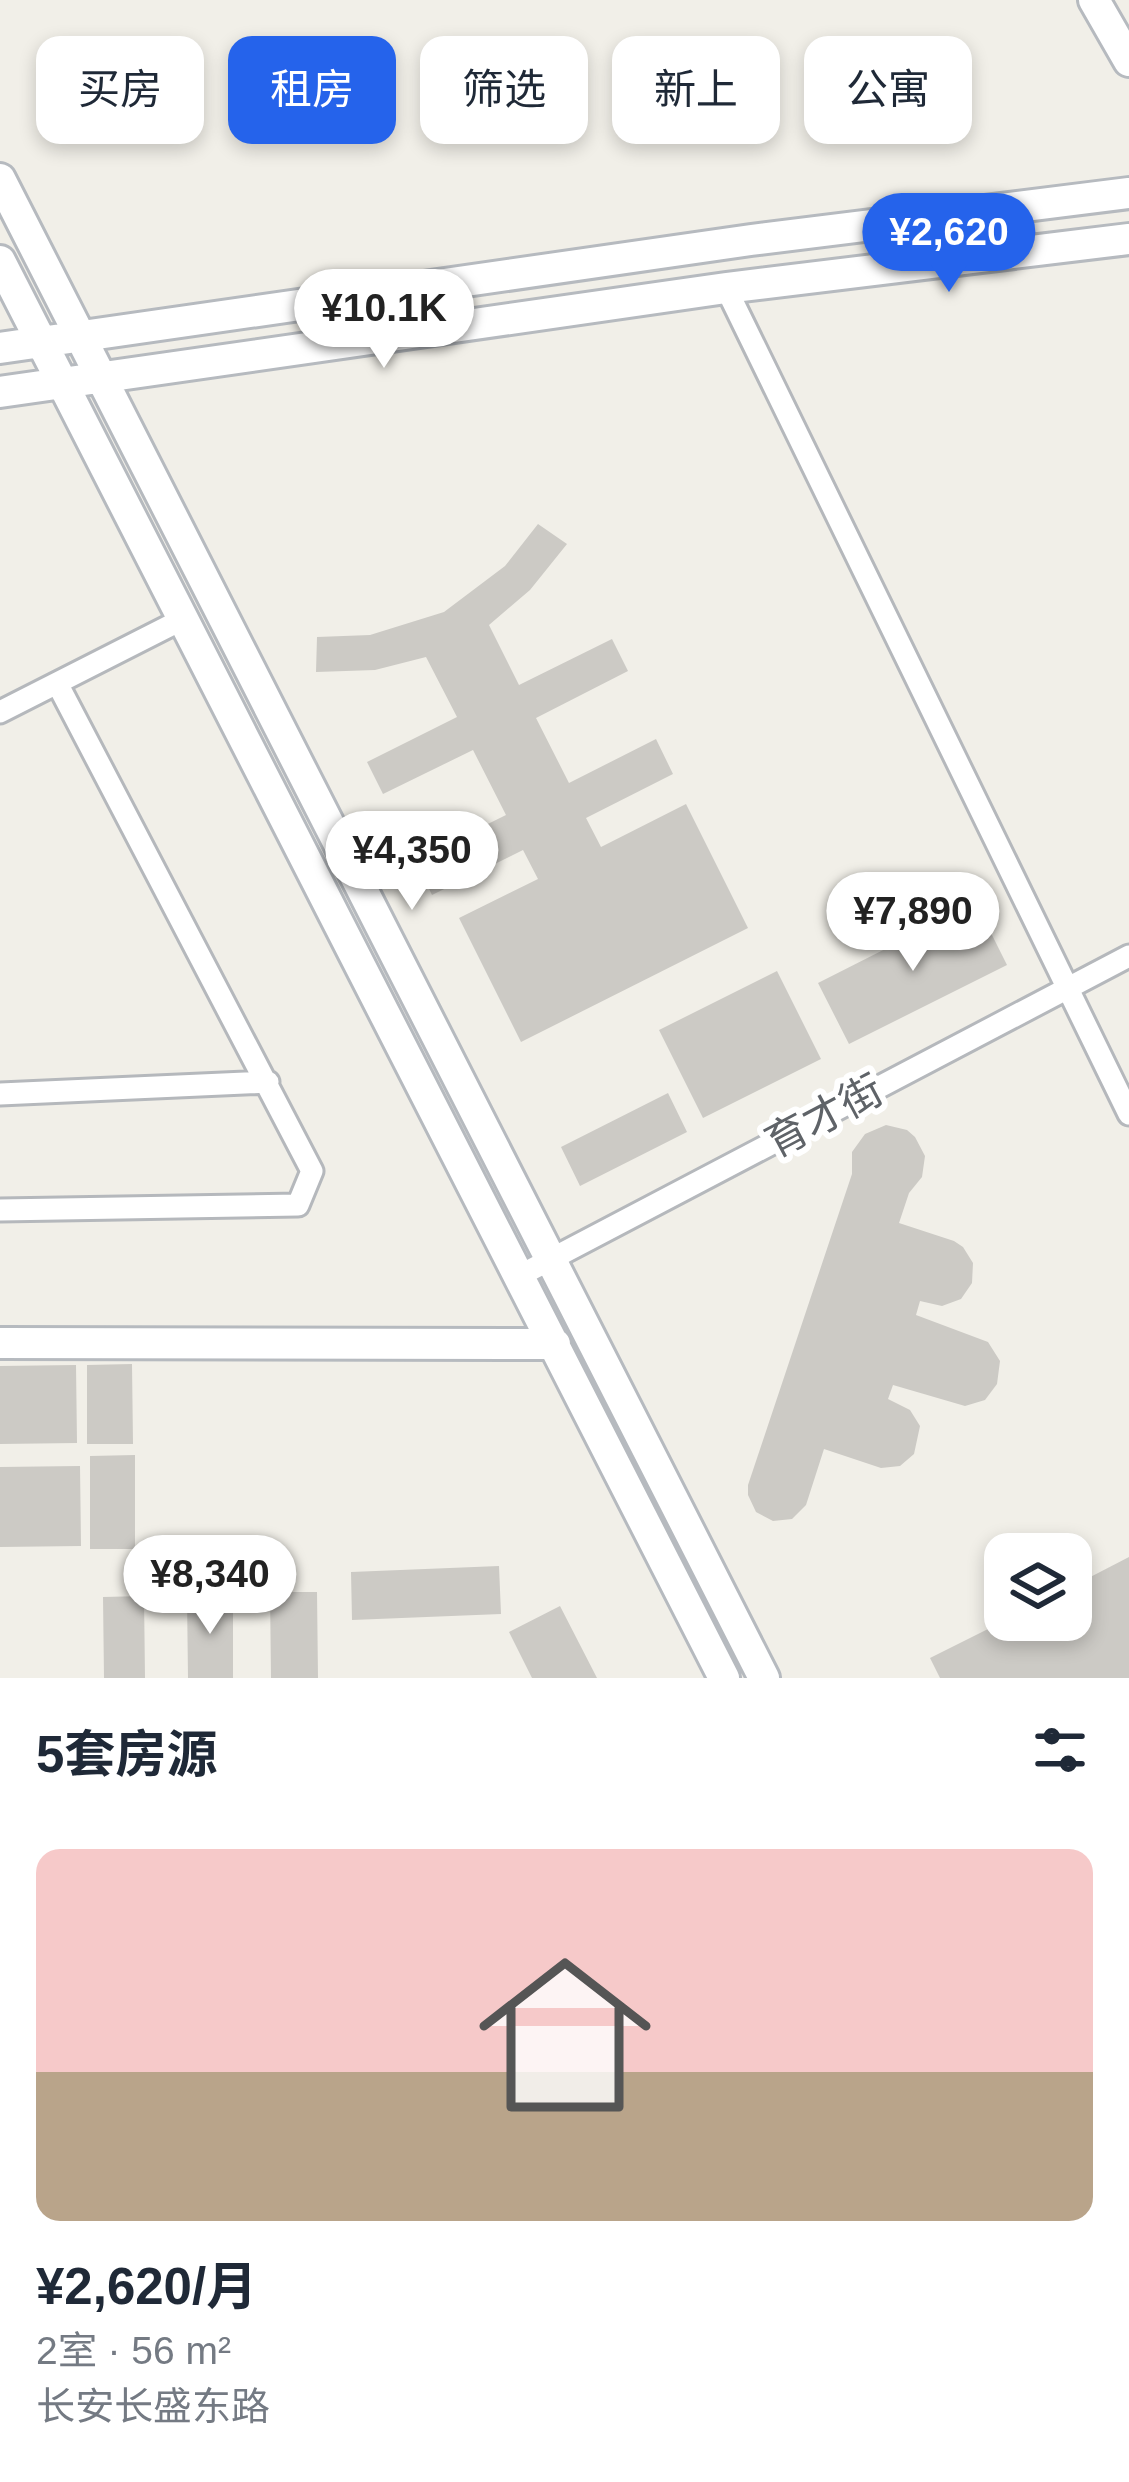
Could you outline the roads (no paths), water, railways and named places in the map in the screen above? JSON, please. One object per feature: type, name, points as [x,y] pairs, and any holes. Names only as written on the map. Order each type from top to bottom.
[{"type":"street","points":[[1094,0],[1129,61]]},
{"type":"street","points":[[0,179],[764,1678]]},
{"type":"street","points":[[0,348],[751,240],[1129,193]]},
{"type":"street","points":[[0,392],[726,288],[1129,239]]},
{"type":"street","points":[[0,261],[724,1678]]},
{"type":"street","points":[[726,288],[1129,1114]]},
{"type":"street","points":[[0,712],[183,620]]},
{"type":"street","points":[[0,1210],[298,1205],[312,1171],[57,683]]},
{"type":"street","name":"育才街","points":[[519,1276],[1129,956]]},
{"type":"street","points":[[0,1094],[268,1082]]},
{"type":"street","points":[[0,1342],[555,1344]]}]
